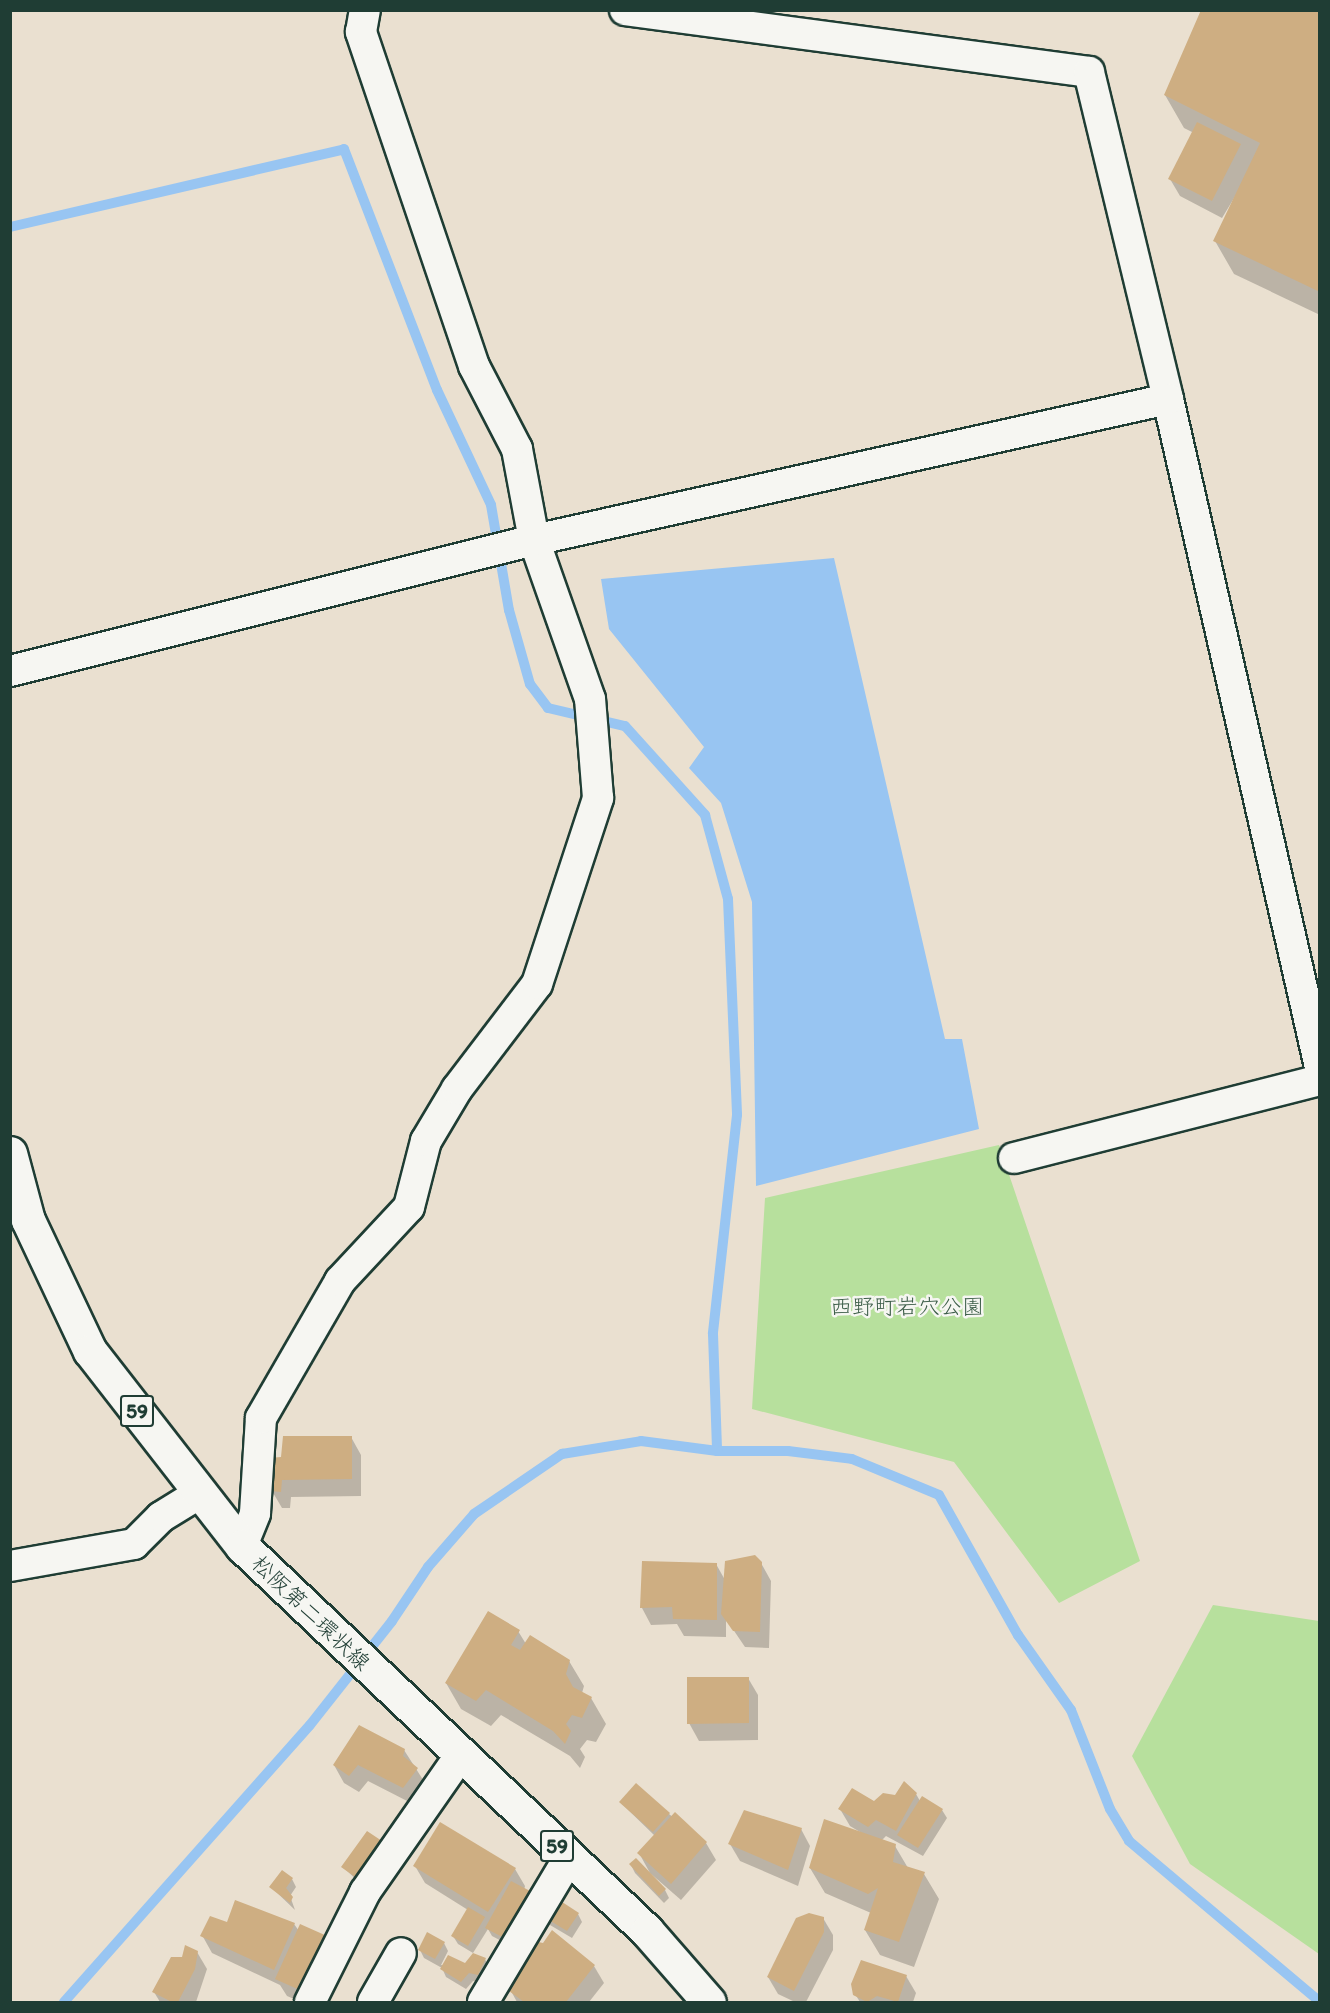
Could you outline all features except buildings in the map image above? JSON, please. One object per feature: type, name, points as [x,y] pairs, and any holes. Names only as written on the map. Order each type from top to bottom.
[{"type":"main road","name":"松阪第二環状線","points":[[10,1153],[28,1220],[90,1351],[242,1546],[460,1756],[647,1931],[709,2002]]},
{"type":"street","points":[[242,1546],[255,1513],[261,1418],[340,1281],[409,1207],[426,1141],[457,1089],[537,984],[598,798],[590,699],[534,540],[517,449],[474,366],[361,32],[365,10]]},
{"type":"street","points":[[625,10],[1089,72],[1168,399],[1320,1067]]},
{"type":"street","points":[[10,671],[534,540],[1168,399]]},
{"type":"street","points":[[1014,1158],[1320,1080]]},
{"type":"street","points":[[10,1566],[134,1544],[161,1517],[200,1493]]},
{"type":"street","points":[[322,1996],[365,1892],[460,1756]]},
{"type":"street","points":[[483,2002],[569,1858]]},
{"type":"street","points":[[373,2002],[401,1953]]},
{"type":"green space","name":"西野町岩穴公園","points":[[999,1145],[1140,1561],[1059,1603],[954,1462],[752,1409],[765,1198]]},
{"type":"green space","points":[[1213,1605],[1319,1621],[1319,1954],[1190,1864],[1132,1756]]},
{"type":"water","points":[[834,558],[945,1039],[962,1039],[979,1129],[756,1186],[752,902],[721,803],[689,768],[704,747],[609,629],[601,579]]},
{"type":"waterway","points":[[10,227],[344,149],[437,390],[491,505],[509,610],[530,684],[548,708],[625,726],[705,815],[728,899],[737,1115],[713,1334],[717,1451],[788,1451],[852,1459],[939,1495],[1018,1635],[1071,1710],[1110,1809],[1129,1841],[1320,2002]]},
{"type":"waterway","points":[[64,2002],[310,1725],[392,1621],[428,1567],[474,1514],[562,1454],[641,1441],[717,1451]]}]
